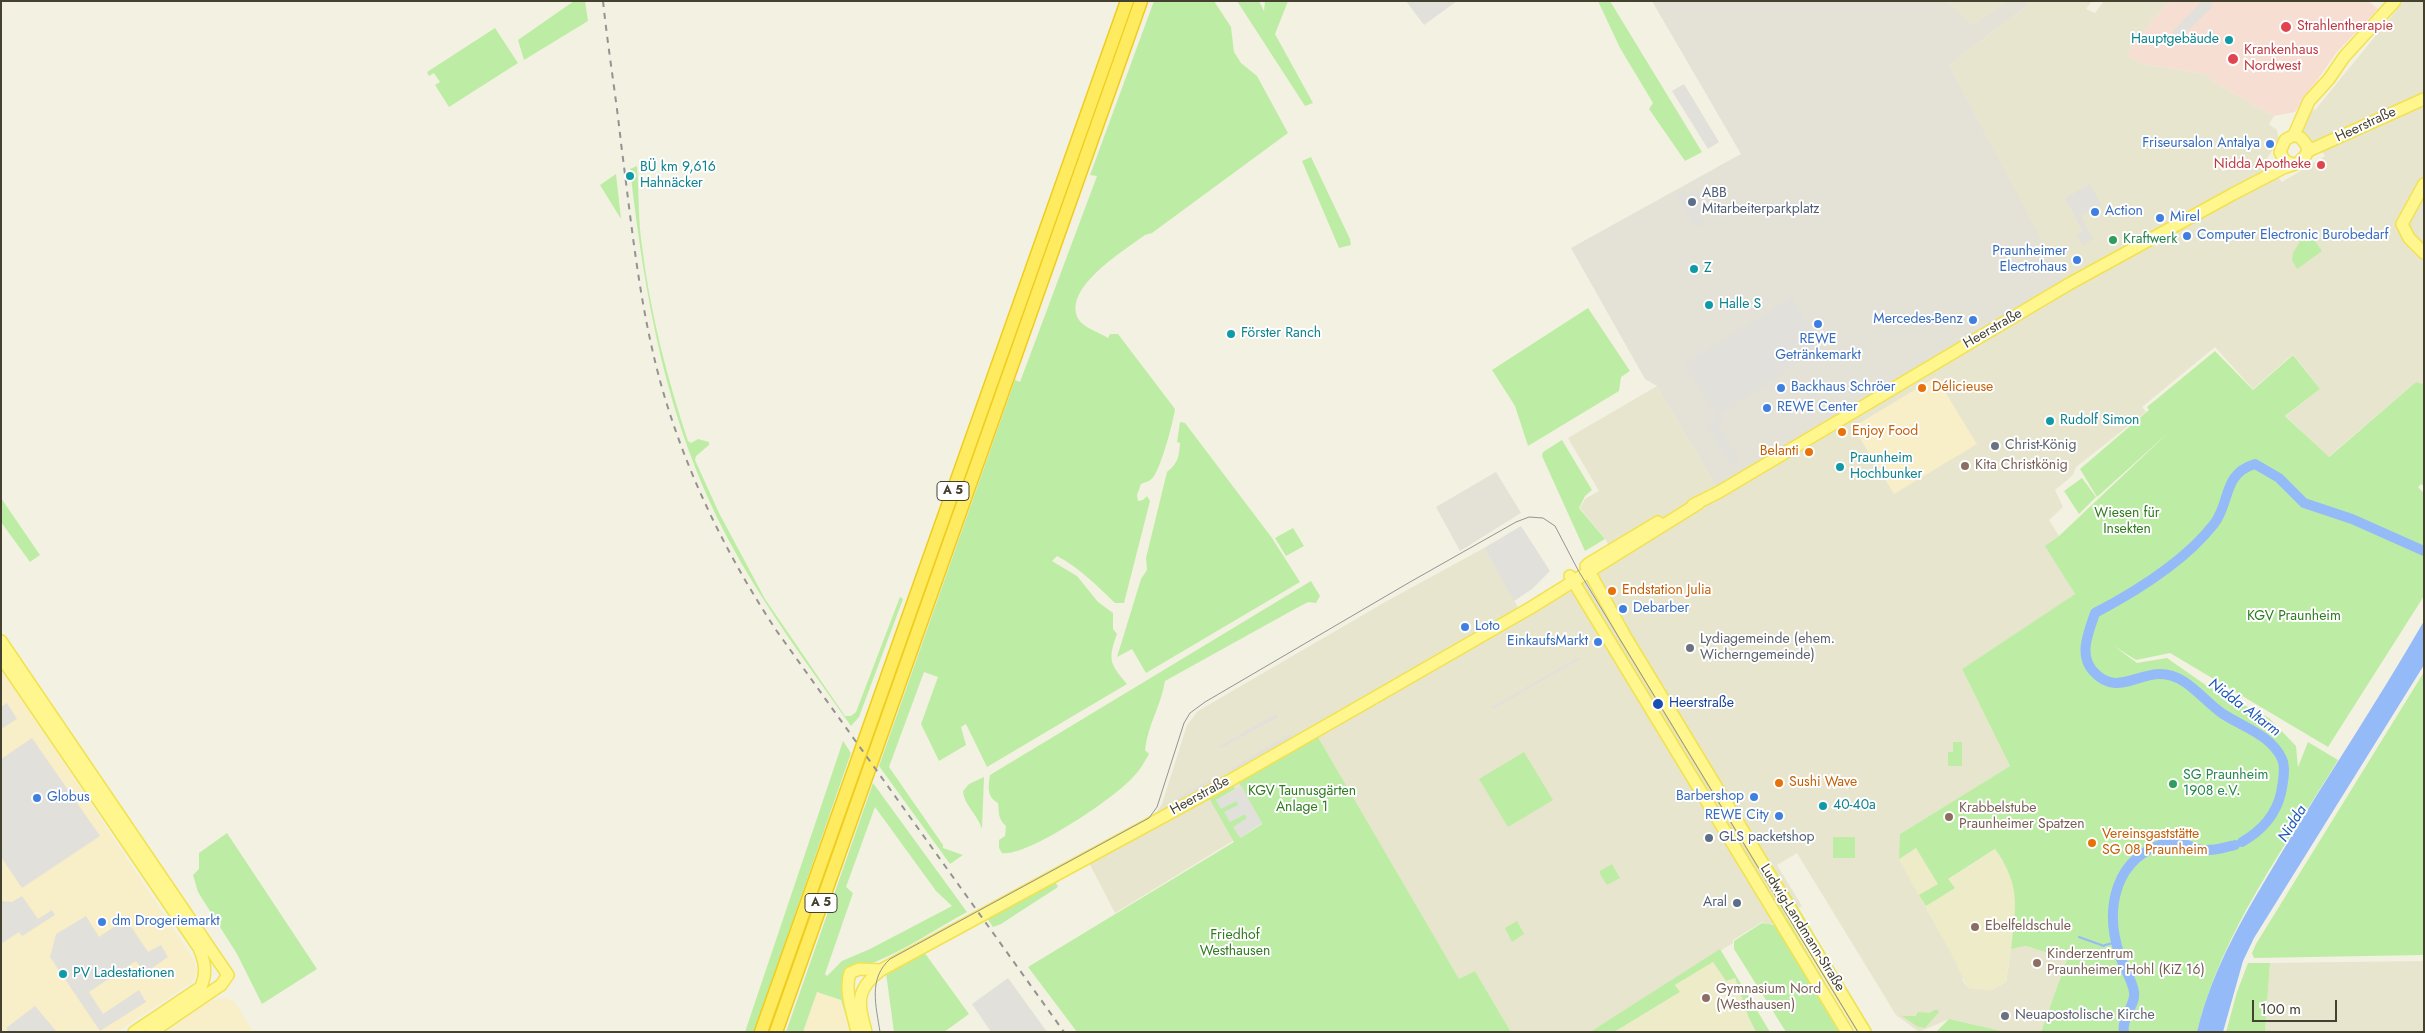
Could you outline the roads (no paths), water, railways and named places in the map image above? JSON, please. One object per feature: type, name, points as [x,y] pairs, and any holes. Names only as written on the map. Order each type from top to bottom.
[{"type":"highway","name":"A 5","points":[[761,1032],[1127,1]]},
{"type":"highway","name":"A 5","points":[[776,1032],[1140,1]]},
{"type":"main road","points":[[2262,179],[2273,169],[2281,157],[2281,148],[2285,140],[2294,135],[2309,101],[2329,79],[2344,57],[2395,1]]},
{"type":"main road","name":"Heerstraße","points":[[2308,151],[2424,99]]},
{"type":"main road","points":[[2281,157],[2292,164],[2303,160],[2308,151],[2304,140],[2294,135]]},
{"type":"main road","name":"Heerstraße","points":[[881,970],[1229,781],[1516,616],[1587,568],[1657,531],[1699,503],[2069,284],[2292,164]]},
{"type":"main road","points":[[2424,184],[2402,224],[2409,238],[2424,253]]},
{"type":"main road","name":"Ludwig-Landmann-Straße","points":[[1587,568],[1625,636],[1866,1032]]},
{"type":"main road","name":"Ludwig-Landmann-Straße","points":[[1572,578],[1847,1032]]},
{"type":"main road","points":[[1,641],[228,975],[221,985],[152,1032]]},
{"type":"main road","points":[[1,657],[199,948],[204,960],[205,976],[201,987],[134,1032]]},
{"type":"main road","points":[[857,1032],[849,996],[848,981],[850,973],[859,969],[881,970]]},
{"type":"main road","points":[[866,1032],[861,1004],[862,990],[864,984],[881,970]]},
{"type":"water","points":[[2424,621],[2424,665],[2254,938],[2243,961],[2223,1032],[2197,1032],[2212,985],[2242,920]]},
{"type":"waterway","name":"Nidda Altarm","points":[[2242,842],[2267,822],[2279,801],[2284,771],[2282,759],[2277,751],[2256,732],[2223,714],[2187,683],[2178,678],[2160,674],[2118,683],[2109,682],[2101,678],[2093,671],[2086,657],[2085,650],[2095,613],[2143,585],[2189,550],[2214,524],[2237,474],[2255,464],[2279,478],[2304,503],[2352,519],[2424,551]]},
{"type":"waterway","name":"Nidda Altarm","points":[[2124,1032],[2134,992],[2120,956],[2113,920],[2114,903],[2118,887],[2125,872],[2136,859],[2150,849],[2173,841],[2203,850],[2235,845]]},
{"type":"waterway","points":[[2079,937],[2104,946]]},
{"type":"waterway","points":[[2105,945],[2117,942]]},
{"type":"tram line","points":[[880,1032],[875,993],[876,984],[883,967],[890,959],[1149,818],[1157,807],[1184,723],[1190,713],[1205,702],[1410,582],[1516,522],[1529,517],[1543,518],[1555,526],[1578,570],[1858,1032]]},
{"type":"railway","points":[[603,1],[634,246],[645,314],[660,381],[670,414],[703,499],[744,579],[776,630],[1064,1032]]},
{"type":"place","name":"Strahlentherapie","points":[[2286,27]]},
{"type":"place","name":"Hauptgebäude","points":[[2229,40]]},
{"type":"place","name":"Krankenhaus Nordwest","points":[[2233,59]]},
{"type":"place","name":"Friseursalon Antalya","points":[[2270,144]]},
{"type":"place","name":"Nidda Apotheke","points":[[2321,165]]},
{"type":"place","name":"BÜ km 9,616 Hahnäcker","points":[[630,176]]},
{"type":"place","name":"ABB Mitarbeiterparkplatz","points":[[1692,202]]},
{"type":"place","name":"Action","points":[[2095,212]]},
{"type":"place","name":"Mirel","points":[[2160,218]]},
{"type":"place","name":"Computer Electronic Burobedarf","points":[[2187,236]]},
{"type":"place","name":"Kraftwerk","points":[[2113,240]]},
{"type":"place","name":"Praunheimer Electrohaus","points":[[2077,260]]},
{"type":"place","name":"Z","points":[[1694,269]]},
{"type":"place","name":"Halle S","points":[[1709,305]]},
{"type":"place","name":"Mercedes-Benz","points":[[1973,320]]},
{"type":"place","name":"REWE Getränkemarkt","points":[[1818,324]]},
{"type":"place","name":"Förster Ranch","points":[[1231,334]]},
{"type":"place","name":"Backhaus Schröer","points":[[1781,388]]},
{"type":"place","name":"Délicieuse","points":[[1922,388]]},
{"type":"place","name":"REWE Center","points":[[1767,408]]},
{"type":"place","name":"Rudolf Simon","points":[[2050,421]]},
{"type":"place","name":"Enjoy Food","points":[[1842,432]]},
{"type":"place","name":"Christ-König","points":[[1995,446]]},
{"type":"place","name":"Belanti","points":[[1809,452]]},
{"type":"place","name":"Kita Christkönig","points":[[1965,466]]},
{"type":"place","name":"Praunheim Hochbunker","points":[[1840,467]]},
{"type":"place","name":"Endstation Julia","points":[[1612,591]]},
{"type":"place","name":"Debarber","points":[[1623,609]]},
{"type":"place","name":"Loto","points":[[1465,627]]},
{"type":"place","name":"EinkaufsMarkt","points":[[1598,642]]},
{"type":"place","name":"Lydiagemeinde (ehem. Wicherngemeinde)","points":[[1690,648]]},
{"type":"place","name":"Heerstraße","points":[[1658,704]]},
{"type":"place","name":"Sushi Wave","points":[[1779,783]]},
{"type":"place","name":"SG Praunheim 1908 e.V.","points":[[2173,784]]},
{"type":"place","name":"Barbershop","points":[[1754,797]]},
{"type":"place","name":"Globus","points":[[37,798]]},
{"type":"place","name":"40-40a","points":[[1823,806]]},
{"type":"place","name":"REWE City","points":[[1779,816]]},
{"type":"place","name":"Krabbelstube Praunheimer Spatzen","points":[[1949,817]]},
{"type":"place","name":"GLS packetshop","points":[[1709,838]]},
{"type":"place","name":"Vereinsgaststätte SG 08 Praunheim","points":[[2092,843]]},
{"type":"place","name":"Aral","points":[[1737,903]]},
{"type":"place","name":"dm Drogeriemarkt","points":[[102,922]]},
{"type":"place","name":"Ebelfeldschule","points":[[1975,927]]},
{"type":"place","name":"Kinderzentrum Praunheimer Hohl (KiZ 16)","points":[[2037,963]]},
{"type":"place","name":"PV Ladestationen","points":[[63,974]]},
{"type":"place","name":"Gymnasium Nord (Westhausen)","points":[[1706,998]]},
{"type":"place","name":"Neuapostolische Kirche","points":[[2005,1016]]},
{"type":"park label","name":"Wiesen für Insekten","points":[[2127,522]]},
{"type":"park label","name":"KGV Praunheim","points":[[2294,617]]},
{"type":"park label","name":"KGV Taunusgärten Anlage 1","points":[[1302,800]]},
{"type":"park label","name":"Friedhof Westhausen","points":[[1235,944]]},
{"type":"water label","name":"Nidda","points":[[2293,824]]}]
